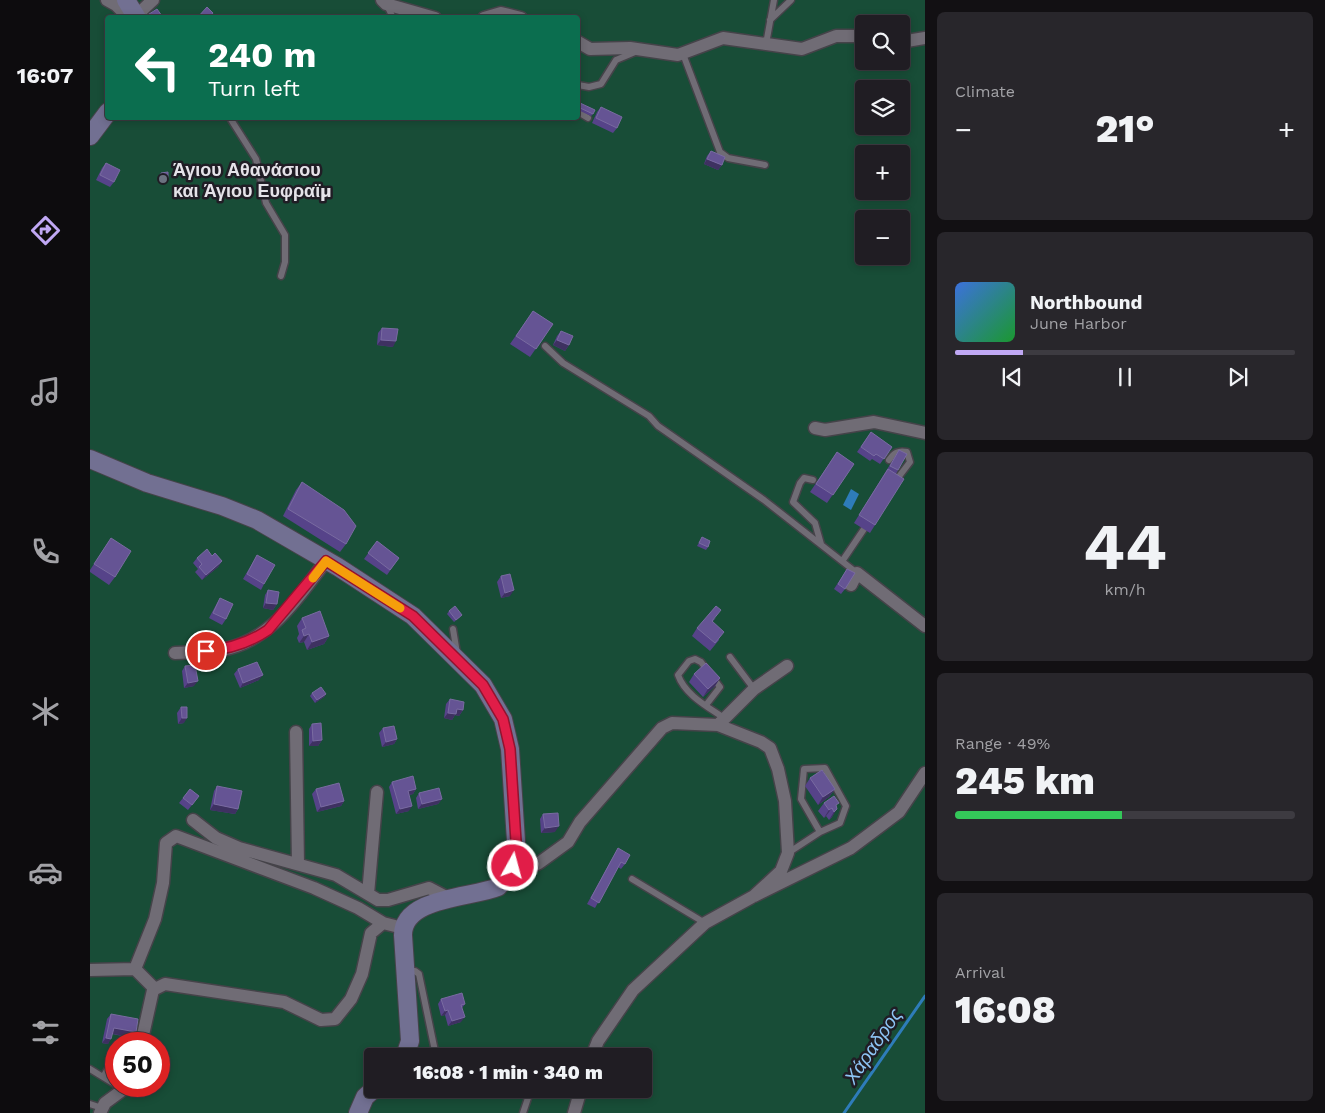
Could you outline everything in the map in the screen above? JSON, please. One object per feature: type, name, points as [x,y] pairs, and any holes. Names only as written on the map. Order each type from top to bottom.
[{"type":"main road","points":[[126,0],[133,15]]},
{"type":"main road","points":[[90,136],[105,116]]},
{"type":"main road","points":[[90,459],[147,483],[240,512],[326,561],[413,616],[483,685],[503,719],[510,749],[516,841],[513,866],[498,887],[423,906],[412,913],[403,928],[410,1041],[408,1048]]},
{"type":"main road","points":[[358,1113],[365,1098]]},
{"type":"street","points":[[107,0],[131,15]]},
{"type":"street","points":[[136,15],[153,0]]},
{"type":"street","points":[[384,2],[425,15]]},
{"type":"street","points":[[494,15],[501,13],[509,15]]},
{"type":"street","points":[[580,43],[590,49],[642,50],[684,54],[723,38],[802,49],[836,36],[855,36]]},
{"type":"street","points":[[910,40],[925,38]]},
{"type":"street","points":[[815,428],[826,430],[874,422],[925,433]]},
{"type":"street","points":[[175,653],[221,650],[256,638],[280,618],[326,561]]},
{"type":"street","points":[[851,585],[857,573],[925,626]]},
{"type":"street","points":[[721,722],[754,689],[788,666]]},
{"type":"street","points":[[506,878],[539,863],[568,842],[580,822],[662,728],[672,723],[721,722],[770,748],[778,769],[785,801],[788,853],[781,871],[754,896]]},
{"type":"street","points":[[296,732],[298,864]]},
{"type":"street","points":[[595,1048],[633,990],[705,924],[754,896],[852,848],[899,812],[925,773]]},
{"type":"street","points":[[368,894],[377,792]]},
{"type":"street","points":[[193,820],[216,838],[239,848],[336,875],[378,900],[388,900],[429,888],[450,899]]},
{"type":"street","points":[[135,969],[155,919],[163,882],[166,843],[176,836],[314,888],[358,908],[384,924],[403,928]]},
{"type":"street","points":[[154,988],[165,984],[270,1000],[296,1007],[321,1020],[333,1020],[338,1017],[351,999],[362,974],[371,933],[384,924]]},
{"type":"street","points":[[90,970],[135,969],[154,988]]},
{"type":"street","points":[[143,1032],[154,988]]},
{"type":"street","points":[[97,1108],[110,1097]]},
{"type":"street","points":[[574,1113],[578,1098]]},
{"type":"lane","points":[[766,44],[774,0]]},
{"type":"lane","points":[[769,21],[791,0]]},
{"type":"lane","points":[[384,2],[391,15]]},
{"type":"lane","points":[[580,85],[596,87],[601,84],[616,60],[642,50]]},
{"type":"lane","points":[[684,54],[720,152],[728,158],[765,165]]},
{"type":"lane","points":[[580,113],[588,118]]},
{"type":"lane","points":[[231,120],[256,159],[266,203],[285,235],[285,262],[281,276]]},
{"type":"lane","points":[[544,346],[563,363],[649,416],[658,426],[764,500],[843,560],[857,573]]},
{"type":"lane","points":[[889,460],[894,454],[902,451],[907,452],[910,458],[910,462],[893,484]]},
{"type":"lane","points":[[813,480],[804,478],[800,483],[793,502],[815,523],[821,544]]},
{"type":"lane","points":[[843,560],[864,529]]},
{"type":"lane","points":[[453,629],[458,659]]},
{"type":"lane","points":[[730,657],[754,689]]},
{"type":"lane","points":[[706,705],[720,688],[701,662],[695,659],[689,661],[678,675],[680,681],[721,722]]},
{"type":"lane","points":[[788,853],[820,832],[840,823],[846,806],[825,768],[804,769],[801,799],[820,832]]},
{"type":"lane","points":[[632,879],[705,924]]},
{"type":"lane","points":[[406,970],[415,971],[419,974],[435,1048]]},
{"type":"lane","points":[[90,1069],[103,1077],[105,1074]]},
{"type":"lane","points":[[523,1113],[528,1098]]},
{"type":"green space","points":[[90,0],[925,0],[925,1113],[90,1113]]},
{"type":"water","points":[[851,489],[859,494],[851,510],[843,505]]},
{"type":"building","points":[[207,7],[213,13],[211,15],[200,15]]},
{"type":"building","points":[[157,9],[161,15],[148,15]]},
{"type":"building","points":[[580,103],[595,110],[593,114],[580,108]]},
{"type":"building","points":[[601,107],[622,117],[617,128],[596,118]]},
{"type":"building","points":[[711,151],[725,157],[722,165],[707,159]]},
{"type":"building","points":[[106,163],[120,170],[114,182],[100,175]]},
{"type":"building","points":[[168,172],[168,180],[162,180],[161,173]]},
{"type":"building","points":[[533,311],[553,324],[536,349],[516,336]]},
{"type":"building","points":[[382,328],[398,329],[396,341],[381,340]]},
{"type":"building","points":[[561,331],[573,336],[569,345],[557,340]]},
{"type":"building","points":[[871,432],[892,447],[884,459],[876,454],[874,456],[861,447]]},
{"type":"building","points":[[899,450],[907,454],[898,470],[890,466]]},
{"type":"building","points":[[837,452],[854,464],[833,495],[816,484]]},
{"type":"building","points":[[888,469],[904,479],[875,525],[859,515]]},
{"type":"building","points":[[302,482],[344,510],[356,526],[346,544],[288,509]]},
{"type":"building","points":[[702,537],[710,541],[708,547],[699,543]]},
{"type":"building","points":[[111,538],[131,551],[115,577],[94,564]]},
{"type":"building","points":[[377,541],[399,558],[390,570],[368,553]]},
{"type":"building","points":[[207,549],[212,556],[215,553],[222,561],[206,575],[199,567],[202,564],[197,558]]},
{"type":"building","points":[[257,555],[275,565],[264,584],[247,574]]},
{"type":"building","points":[[847,569],[855,573],[845,589],[838,584]]},
{"type":"building","points":[[510,574],[514,590],[505,593],[501,576]]},
{"type":"building","points":[[268,590],[279,592],[277,604],[266,603]]},
{"type":"building","points":[[220,598],[233,604],[226,619],[213,613]]},
{"type":"building","points":[[455,606],[462,615],[456,620],[449,611]]},
{"type":"building","points":[[716,606],[721,610],[712,621],[724,632],[715,643],[697,628]]},
{"type":"building","points":[[320,611],[329,636],[312,642],[309,634],[304,636],[302,630],[306,628],[302,618]]},
{"type":"building","points":[[257,662],[263,675],[243,683],[238,669]]},
{"type":"building","points":[[706,663],[720,678],[708,689],[694,674]]},
{"type":"building","points":[[195,665],[198,681],[188,683],[185,666]]},
{"type":"building","points":[[321,687],[326,694],[317,700],[312,693]]},
{"type":"building","points":[[450,699],[464,702],[463,710],[457,709],[456,714],[448,713]]},
{"type":"building","points":[[181,707],[187,707],[187,718],[182,718]]},
{"type":"building","points":[[321,723],[322,740],[313,741],[312,724]]},
{"type":"building","points":[[394,726],[397,739],[386,742],[383,728]]},
{"type":"building","points":[[822,770],[835,789],[823,797],[810,778]]},
{"type":"building","points":[[413,776],[416,789],[408,791],[412,806],[400,809],[392,782]]},
{"type":"building","points":[[339,783],[344,801],[321,807],[316,789]]},
{"type":"building","points":[[217,786],[242,791],[238,809],[214,804]]},
{"type":"building","points":[[439,788],[442,799],[422,804],[419,793]]},
{"type":"building","points":[[190,789],[199,796],[192,805],[183,798]]},
{"type":"building","points":[[834,796],[839,803],[836,805],[837,809],[834,812],[832,808],[829,810],[824,803]]},
{"type":"building","points":[[558,813],[559,826],[545,828],[543,814]]},
{"type":"building","points":[[618,848],[630,855],[625,864],[621,862],[599,903],[591,898]]},
{"type":"building","points":[[462,993],[465,1004],[461,1005],[465,1017],[452,1021],[448,1010],[445,1011],[441,999]]},
{"type":"building","points":[[111,1014],[138,1019],[136,1032],[114,1028],[113,1032],[107,1032]]},
{"type":"waterway","name":"Χάραδρος","points":[[844,1113],[925,996]]},
{"type":"slow traffic","points":[[313,578],[326,561],[400,608]]},
{"type":"place","name":"Άγιου Αθανάσιου και Άγιου Ευφραϊμ","points":[[163,179]]},
{"type":"route","points":[[206,651],[221,650],[235,646],[256,638],[268,630],[326,561],[413,616],[436,636],[483,685],[503,719],[510,749],[516,841],[513,866]]}]
